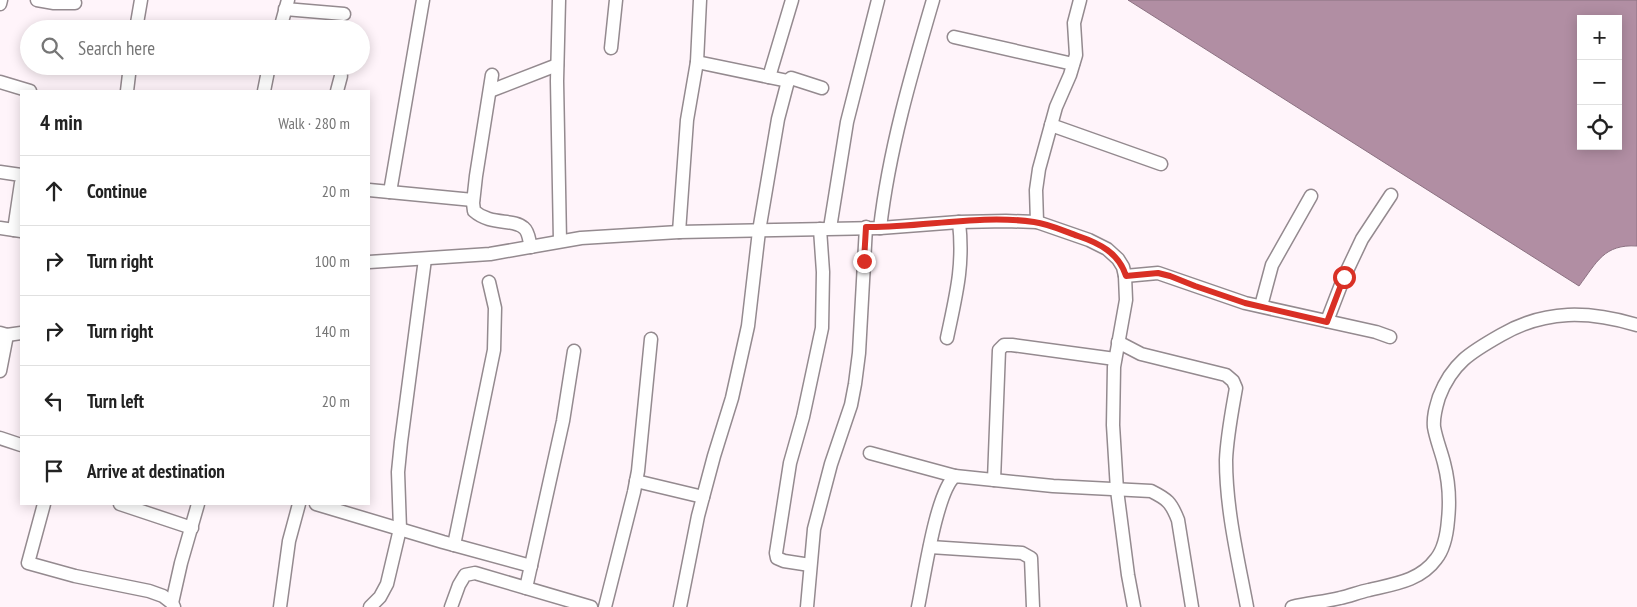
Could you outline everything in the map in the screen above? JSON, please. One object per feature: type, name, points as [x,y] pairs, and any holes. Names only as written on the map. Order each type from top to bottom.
[{"type":"street","points":[[0,4],[1,0]]},
{"type":"street","points":[[37,0],[54,3],[75,3]]},
{"type":"street","points":[[138,20],[141,0]]},
{"type":"street","points":[[390,192],[423,0]]},
{"type":"street","points":[[559,0],[557,65],[560,241]]},
{"type":"street","points":[[611,48],[616,0]]},
{"type":"street","points":[[678,232],[688,120],[696,62],[700,0]]},
{"type":"street","points":[[769,77],[792,0]]},
{"type":"street","points":[[810,565],[784,562],[777,558],[776,554],[790,462],[803,416],[822,328],[825,229],[847,122],[878,0]]},
{"type":"street","points":[[880,228],[896,132],[933,0]]},
{"type":"street","points":[[1037,222],[1036,190],[1039,169],[1051,125],[1076,55],[1074,23],[1080,0]]},
{"type":"street","points":[[282,20],[286,5],[344,14]]},
{"type":"street","points":[[954,37],[1073,64]]},
{"type":"street","points":[[696,62],[788,81],[791,78],[822,88]]},
{"type":"street","points":[[490,90],[557,65]]},
{"type":"street","points":[[126,90],[129,75]]},
{"type":"street","points":[[264,90],[267,75]]},
{"type":"street","points":[[492,75],[473,200],[474,211],[481,217],[517,224],[524,228],[531,247]]},
{"type":"street","points":[[337,90],[340,76]]},
{"type":"street","points":[[680,607],[703,497],[732,398],[748,326],[759,231],[778,119],[788,81]]},
{"type":"street","points":[[0,82],[27,90]]},
{"type":"street","points":[[1051,125],[1161,164]]},
{"type":"street","points":[[0,172],[20,175]]},
{"type":"street","points":[[370,190],[473,200]]},
{"type":"street","points":[[1327,322],[1340,285],[1362,239],[1391,195]]},
{"type":"street","points":[[1261,306],[1272,265],[1311,196]]},
{"type":"street","points":[[0,228],[18,231],[20,199]]},
{"type":"street","points":[[947,338],[961,264],[962,247],[959,222]]},
{"type":"street","points":[[370,262],[490,254],[581,238],[678,232],[880,228],[959,222],[1037,222],[1089,240],[1107,249],[1118,259],[1126,276],[1126,300],[1115,359],[1112,425],[1117,490],[1134,607]]},
{"type":"street","points":[[806,607],[814,529],[831,464],[851,405],[855,384],[866,227]]},
{"type":"street","points":[[370,607],[380,597],[387,584],[400,530],[398,472],[424,259]]},
{"type":"street","points":[[1126,276],[1158,273],[1228,298],[1302,317],[1376,332],[1390,337]]},
{"type":"street","points":[[454,546],[494,350],[496,308],[490,282]]},
{"type":"street","points":[[1292,607],[1342,598],[1404,582],[1422,572],[1436,559],[1447,533],[1449,502],[1446,472],[1434,427],[1434,416],[1444,384],[1466,356],[1515,327],[1548,316],[1565,314],[1587,316],[1637,325]]},
{"type":"street","points":[[0,371],[4,334],[20,333]]},
{"type":"street","points":[[605,607],[636,481],[651,339]]},
{"type":"street","points":[[1118,342],[1141,354],[1209,370],[1226,375],[1233,380],[1236,388],[1226,456],[1226,473],[1247,607]]},
{"type":"street","points":[[994,480],[997,361],[999,350],[1004,345],[1115,359]]},
{"type":"street","points":[[526,588],[563,421],[574,350]]},
{"type":"street","points":[[0,438],[20,445]]},
{"type":"street","points":[[870,453],[955,476],[1053,486],[1150,491],[1164,498],[1173,506],[1178,520],[1192,607]]},
{"type":"street","points":[[918,607],[943,496],[949,481],[955,476]]},
{"type":"street","points":[[636,481],[703,497]]},
{"type":"street","points":[[44,505],[28,563],[163,596],[173,605]]},
{"type":"street","points":[[123,505],[192,528]]},
{"type":"street","points":[[173,605],[181,563],[198,505]]},
{"type":"street","points":[[280,607],[289,540],[299,505]]},
{"type":"street","points":[[319,505],[454,546],[531,566]]},
{"type":"street","points":[[930,547],[1022,553],[1031,558],[1033,607]]},
{"type":"street","points":[[451,607],[459,585],[466,575],[475,573],[591,607]]},
{"type":"shaded area","points":[[1128,0],[1637,0],[1637,246],[1626,246],[1609,251],[1597,262],[1579,286]]},
{"type":"route","points":[[864,261],[866,227],[880,228],[959,222],[1037,222],[1089,240],[1107,249],[1118,259],[1126,276],[1158,273],[1245,303],[1327,322],[1344,277]]}]
